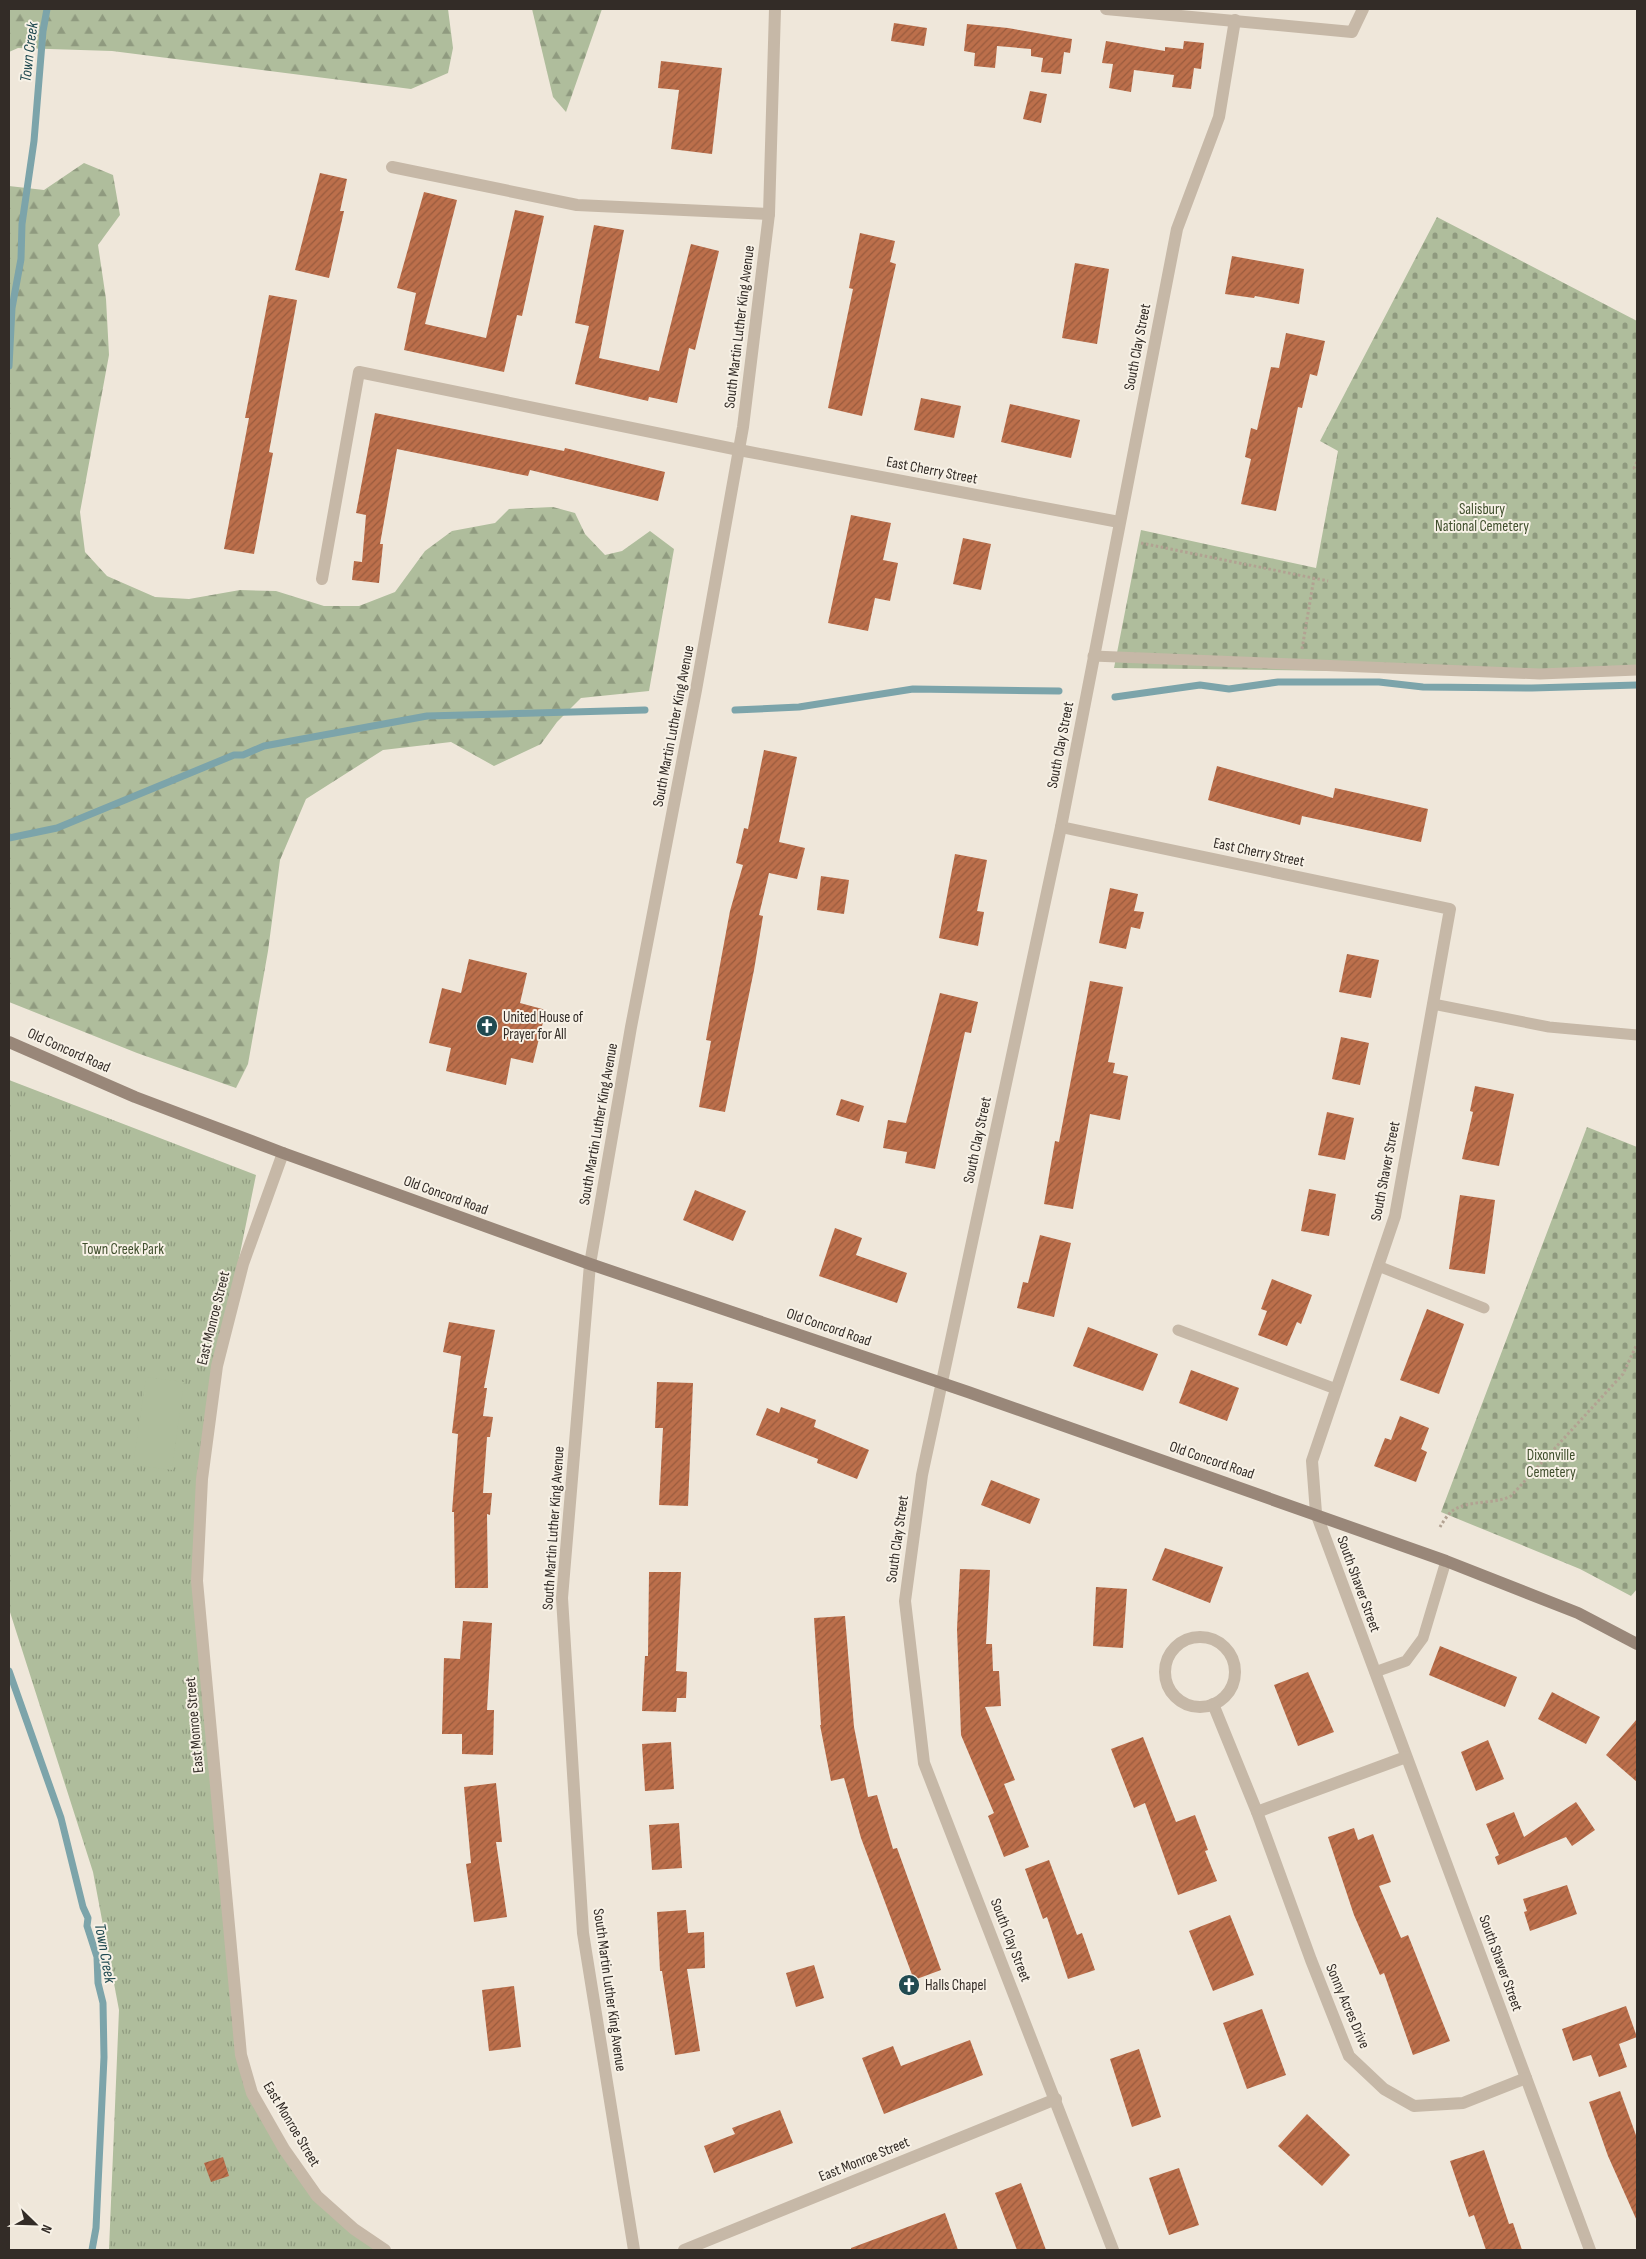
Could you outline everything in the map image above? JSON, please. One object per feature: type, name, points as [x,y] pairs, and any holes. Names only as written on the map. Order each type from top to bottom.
[{"type":"main road","name":"Old Concord Road","points":[[9,1042],[135,1096],[283,1154],[590,1264],[941,1382],[1316,1513],[1446,1561],[1578,1613],[1637,1644]]},
{"type":"street","name":"South Martin Luther King Avenue","points":[[634,2250],[582,1933],[562,1598],[590,1264],[739,450],[769,214],[774,9]]},
{"type":"street","points":[[1106,9],[1352,32],[1363,9]]},
{"type":"street","name":"South Clay Street","points":[[1113,2250],[924,1763],[905,1601],[922,1475],[1061,827],[1177,229],[1219,117],[1235,20]]},
{"type":"street","points":[[392,167],[577,205],[769,214]]},
{"type":"street","name":"East Cherry Street","points":[[322,579],[360,372],[739,450],[1119,522]]},
{"type":"street","name":"East Cherry Street","points":[[1061,827],[1450,908]]},
{"type":"street","name":"South Shaver Street","points":[[1450,908],[1395,1216],[1312,1461],[1316,1513],[1590,2250]]},
{"type":"street","name":"East Monroe Street","points":[[283,1154],[243,1264],[217,1366],[202,1479],[197,1581],[235,1996],[241,2055],[252,2093],[284,2149],[317,2196],[354,2229],[385,2250]]},
{"type":"street","points":[[1200,1637],[1214,1640],[1225,1647],[1233,1658],[1235,1672],[1233,1686],[1225,1697],[1214,1704],[1200,1707],[1187,1704],[1175,1697],[1168,1685],[1165,1672],[1168,1658],[1176,1647],[1187,1640],[1200,1637]]},
{"type":"street","name":"Sonny Acres Drive","points":[[1214,1704],[1349,2056],[1384,2089],[1414,2106],[1463,2103],[1526,2078]]},
{"type":"street","points":[[1257,1812],[1406,1757]]},
{"type":"street","name":"East Monroe Street","points":[[684,2250],[1056,2099]]},
{"type":"lane","points":[[1094,656],[1540,674],[1637,670]]},
{"type":"lane","points":[[1433,1004],[1549,1028],[1637,1035]]},
{"type":"lane","points":[[1378,1266],[1484,1308]]},
{"type":"lane","points":[[1178,1330],[1336,1389]]},
{"type":"lane","points":[[1375,1672],[1406,1661],[1423,1638],[1433,1610],[1446,1561]]},
{"type":"path","points":[[1637,462],[1634,468],[1637,470]]},
{"type":"path","points":[[1141,543],[1328,581]]},
{"type":"path","points":[[1299,664],[1314,578]]},
{"type":"path","points":[[1440,1527],[1452,1511],[1475,1503],[1502,1501],[1511,1496],[1623,1374],[1637,1344]]},
{"type":"green space","points":[[9,9],[448,9],[453,48],[448,73],[411,89],[112,51],[18,48],[9,52]]},
{"type":"green space","points":[[532,9],[602,9],[566,112],[553,97]]},
{"type":"green space","points":[[84,163],[113,175],[120,215],[98,245],[106,299],[109,355],[80,512],[85,552],[107,576],[155,597],[189,599],[240,590],[276,591],[324,606],[359,606],[395,592],[425,551],[452,531],[495,523],[509,509],[553,507],[575,513],[585,534],[605,555],[622,551],[650,531],[674,549],[649,691],[581,698],[557,722],[541,744],[494,766],[451,742],[383,750],[306,799],[280,860],[268,951],[248,1064],[236,1088],[137,1053],[9,1002],[9,186],[44,190]]},
{"type":"green space","name":"Salisbury National Cemetery","points":[[1437,217],[1637,321],[1637,675],[1114,668],[1141,530],[1316,568],[1338,451],[1320,441]]},
{"type":"green space","name":"Town Creek Park","points":[[9,1080],[256,1175],[217,1366],[197,1581],[241,2055],[252,2093],[317,2196],[385,2250],[109,2250],[119,2010],[93,1872],[9,1609]]},
{"type":"green space","name":"Dixonville Cemetery","points":[[1587,1127],[1637,1147],[1637,1589],[1631,1596],[1580,1569],[1441,1512]]},
{"type":"green space","points":[[146,1377],[184,1382],[172,1470],[133,1465]]},
{"type":"building","points":[[894,23],[927,28],[924,46],[891,41]]},
{"type":"building","points":[[967,24],[1008,28],[1072,39],[1070,53],[1064,52],[1061,74],[1041,72],[1043,58],[1031,56],[1031,49],[997,46],[995,68],[974,66],[975,53],[964,51]]},
{"type":"building","points":[[1106,41],[1165,51],[1165,47],[1183,49],[1184,41],[1204,43],[1201,69],[1194,68],[1191,89],[1172,87],[1174,75],[1134,70],[1131,92],[1109,88],[1113,64],[1102,63]]},
{"type":"building","points":[[661,61],[722,68],[712,154],[671,149],[679,90],[658,88]]},
{"type":"building","points":[[1030,91],[1047,94],[1041,123],[1023,119]]},
{"type":"building","points":[[320,173],[347,179],[340,211],[344,211],[329,278],[295,270]]},
{"type":"building","points":[[424,192],[457,200],[425,324],[486,338],[515,210],[544,216],[522,316],[517,315],[504,372],[404,350],[416,293],[397,288]]},
{"type":"building","points":[[594,225],[624,230],[599,358],[659,371],[691,244],[719,251],[695,350],[689,348],[677,403],[649,397],[648,401],[575,384],[589,326],[575,323]]},
{"type":"building","points":[[860,233],[895,241],[890,262],[896,264],[862,416],[828,408],[853,289],[849,288]]},
{"type":"building","points":[[1232,256],[1304,269],[1299,304],[1255,296],[1254,298],[1225,294]]},
{"type":"building","points":[[1075,263],[1109,269],[1097,344],[1062,338]]},
{"type":"building","points":[[269,295],[297,300],[269,452],[273,453],[254,554],[224,549],[249,418],[245,418]]},
{"type":"building","points":[[1286,333],[1325,341],[1317,376],[1310,374],[1302,408],[1298,407],[1276,511],[1241,504],[1251,459],[1245,457],[1251,428],[1257,430],[1271,367],[1279,368]]},
{"type":"building","points":[[921,398],[961,406],[954,438],[914,430]]},
{"type":"building","points":[[1010,404],[1080,420],[1071,458],[1001,442]]},
{"type":"building","points":[[375,413],[564,451],[565,448],[665,472],[658,501],[530,470],[528,476],[397,449],[380,544],[383,544],[379,583],[352,580],[354,561],[362,562],[366,515],[356,513]]},
{"type":"building","points":[[851,515],[891,523],[883,560],[898,563],[890,601],[875,598],[868,631],[828,623]]},
{"type":"building","points":[[963,538],[991,544],[981,590],[953,584]]},
{"type":"building","points":[[764,750],[797,757],[779,842],[805,848],[797,879],[769,873],[759,915],[763,916],[754,970],[725,1112],[699,1107],[711,1041],[706,1040],[730,911],[743,865],[736,863],[744,828],[748,829]]},
{"type":"building","points":[[1217,766],[1333,798],[1335,788],[1428,809],[1421,842],[1302,816],[1300,825],[1208,800]]},
{"type":"building","points":[[955,854],[987,860],[977,911],[984,912],[978,946],[939,938]]},
{"type":"building","points":[[821,876],[849,880],[844,914],[817,910]]},
{"type":"building","points":[[1110,888],[1138,894],[1134,911],[1144,912],[1140,929],[1131,927],[1126,949],[1099,943]]},
{"type":"building","points":[[1347,954],[1379,960],[1371,998],[1339,992]]},
{"type":"building","name":"United House of Prayer for All","points":[[469,959],[527,973],[520,1003],[546,1010],[533,1063],[511,1058],[506,1085],[446,1071],[451,1048],[429,1043],[442,988],[461,993]]},
{"type":"building","points":[[1090,981],[1123,987],[1108,1062],[1115,1063],[1113,1073],[1128,1076],[1120,1120],[1090,1114],[1073,1209],[1044,1204],[1055,1141],[1059,1142]]},
{"type":"building","points":[[940,993],[978,1002],[971,1033],[965,1032],[935,1169],[905,1163],[907,1152],[883,1148],[888,1120],[906,1123]]},
{"type":"building","points":[[1341,1037],[1369,1043],[1360,1085],[1332,1079]]},
{"type":"building","points":[[1475,1086],[1514,1094],[1499,1166],[1462,1159],[1473,1112],[1470,1111]]},
{"type":"building","points":[[841,1099],[864,1106],[859,1122],[836,1115]]},
{"type":"building","points":[[1327,1112],[1354,1118],[1345,1160],[1318,1155]]},
{"type":"building","points":[[1309,1189],[1336,1194],[1329,1236],[1301,1231]]},
{"type":"building","points":[[695,1190],[746,1211],[733,1241],[683,1220]]},
{"type":"building","points":[[1460,1195],[1495,1200],[1485,1274],[1449,1269]]},
{"type":"building","points":[[835,1228],[862,1238],[856,1255],[907,1273],[897,1303],[819,1276]]},
{"type":"building","points":[[1040,1235],[1071,1243],[1054,1317],[1017,1308],[1023,1282],[1028,1283]]},
{"type":"building","points":[[1272,1279],[1312,1295],[1301,1324],[1297,1322],[1287,1346],[1258,1335],[1267,1311],[1261,1309]]},
{"type":"building","points":[[1427,1309],[1464,1324],[1439,1394],[1400,1380]]},
{"type":"building","points":[[449,1322],[495,1330],[484,1388],[487,1388],[483,1416],[493,1417],[490,1437],[487,1437],[483,1493],[492,1493],[490,1515],[487,1514],[488,1588],[455,1588],[454,1512],[452,1512],[458,1434],[452,1433],[461,1356],[443,1352]]},
{"type":"building","points":[[1088,1327],[1158,1354],[1143,1391],[1073,1366]]},
{"type":"building","points":[[1191,1370],[1239,1388],[1227,1421],[1179,1403]]},
{"type":"building","points":[[657,1382],[693,1383],[688,1506],[659,1505],[663,1428],[655,1428]]},
{"type":"building","points":[[781,1407],[816,1420],[814,1427],[869,1450],[857,1479],[817,1463],[818,1459],[756,1435],[767,1408],[779,1413]]},
{"type":"building","points":[[1400,1416],[1429,1428],[1421,1449],[1427,1452],[1416,1482],[1374,1466],[1385,1438],[1391,1440]]},
{"type":"building","points":[[991,1480],[1040,1499],[1030,1524],[981,1505]]},
{"type":"building","points":[[1165,1548],[1223,1567],[1210,1603],[1152,1580]]},
{"type":"building","points":[[960,1569],[990,1570],[986,1644],[992,1644],[993,1671],[999,1671],[1001,1706],[985,1707],[1015,1780],[1004,1784],[1029,1847],[1004,1857],[988,1816],[994,1813],[961,1735],[957,1629]]},
{"type":"building","points":[[649,1572],[681,1572],[676,1671],[687,1672],[686,1698],[677,1698],[676,1712],[642,1711],[645,1656],[648,1656]]},
{"type":"building","points":[[1096,1587],[1127,1589],[1123,1648],[1093,1646]]},
{"type":"building","points":[[845,1616],[854,1727],[868,1797],[877,1795],[893,1849],[897,1848],[941,1970],[914,1980],[861,1838],[844,1778],[831,1781],[820,1725],[814,1618]]},
{"type":"building","points":[[463,1621],[492,1623],[487,1710],[494,1710],[493,1755],[462,1754],[462,1734],[442,1734],[444,1658],[460,1659]]},
{"type":"building","points":[[1440,1646],[1517,1677],[1505,1707],[1429,1675]]},
{"type":"building","points":[[1308,1672],[1334,1732],[1298,1746],[1274,1685]]},
{"type":"building","points":[[1552,1692],[1600,1717],[1586,1744],[1538,1719]]},
{"type":"building","points":[[1637,1719],[1637,1782],[1606,1755]]},
{"type":"building","points":[[1143,1737],[1176,1822],[1195,1815],[1208,1850],[1205,1851],[1217,1881],[1178,1895],[1145,1803],[1134,1808],[1111,1749]]},
{"type":"building","points":[[1488,1740],[1504,1779],[1476,1791],[1461,1752]]},
{"type":"building","points":[[671,1742],[674,1789],[645,1791],[642,1744]]},
{"type":"building","points":[[496,1783],[502,1842],[496,1842],[507,1917],[474,1922],[466,1864],[471,1863],[464,1787]]},
{"type":"building","points":[[1576,1802],[1595,1830],[1572,1846],[1566,1837],[1498,1865],[1495,1857],[1499,1855],[1486,1824],[1514,1812],[1524,1837]]},
{"type":"building","points":[[679,1823],[682,1868],[652,1870],[649,1825]]},
{"type":"building","points":[[1354,1828],[1358,1840],[1373,1834],[1391,1882],[1379,1886],[1401,1938],[1408,1935],[1450,2041],[1413,2055],[1384,1973],[1380,1975],[1354,1915],[1328,1837]]},
{"type":"building","points":[[1049,1860],[1077,1935],[1082,1933],[1095,1970],[1068,1979],[1047,1917],[1043,1919],[1025,1869]]},
{"type":"building","points":[[1567,1885],[1577,1914],[1530,1931],[1524,1912],[1527,1911],[1523,1899]]},
{"type":"building","points":[[686,1910],[688,1933],[704,1932],[705,1968],[687,1969],[700,2051],[675,2055],[662,1971],[660,1971],[657,1912]]},
{"type":"building","points":[[1230,1915],[1254,1975],[1213,1991],[1189,1931]]},
{"type":"building","points":[[814,1965],[824,1998],[796,2007],[786,1973]]},
{"type":"building","points":[[514,1986],[521,2047],[489,2051],[482,1990]]},
{"type":"building","points":[[1626,2006],[1637,2037],[1619,2044],[1627,2067],[1599,2077],[1591,2055],[1573,2061],[1562,2029]]},
{"type":"building","points":[[1262,2009],[1286,2075],[1247,2089],[1223,2023]]},
{"type":"building","points":[[970,2040],[983,2075],[884,2114],[862,2058],[893,2046],[901,2066]]},
{"type":"building","points":[[1139,2049],[1161,2117],[1132,2127],[1110,2059]]},
{"type":"building","points":[[1620,2091],[1637,2138],[1637,2221],[1608,2156],[1589,2102]]},
{"type":"building","points":[[780,2110],[793,2143],[714,2173],[704,2146],[735,2134],[732,2128]]},
{"type":"building","points":[[1307,2114],[1350,2155],[1322,2186],[1278,2146]]},
{"type":"building","points":[[1484,2150],[1509,2224],[1513,2223],[1522,2250],[1486,2250],[1474,2215],[1469,2217],[1450,2161]]},
{"type":"building","points":[[223,2157],[229,2176],[211,2182],[204,2163]]},
{"type":"building","points":[[1179,2168],[1199,2225],[1169,2235],[1149,2178]]},
{"type":"building","points":[[1021,2183],[1046,2250],[1017,2250],[995,2193]]},
{"type":"building","points":[[945,2213],[958,2250],[851,2250],[851,2248]]},
{"type":"waterway","name":"Town Creek","points":[[9,366],[12,308],[21,259],[22,224],[34,141],[43,31],[47,9]]},
{"type":"waterway","points":[[1115,697],[1200,685],[1229,689],[1278,682],[1379,682],[1423,687],[1532,688],[1637,685]]},
{"type":"waterway","points":[[735,710],[799,707],[913,689],[1059,691]]},
{"type":"waterway","points":[[9,838],[57,828],[234,755],[243,755],[264,746],[427,716],[645,710]]},
{"type":"waterway","name":"Town Creek","points":[[9,1671],[61,1818],[83,1907],[88,1918],[87,1926],[97,1957],[98,1983],[103,2003],[104,2057],[96,2228],[92,2250]]},
{"type":"place","name":"United House of Prayer for All","points":[[487,1026]]},
{"type":"place","name":"Halls Chapel","points":[[909,1985]]}]
